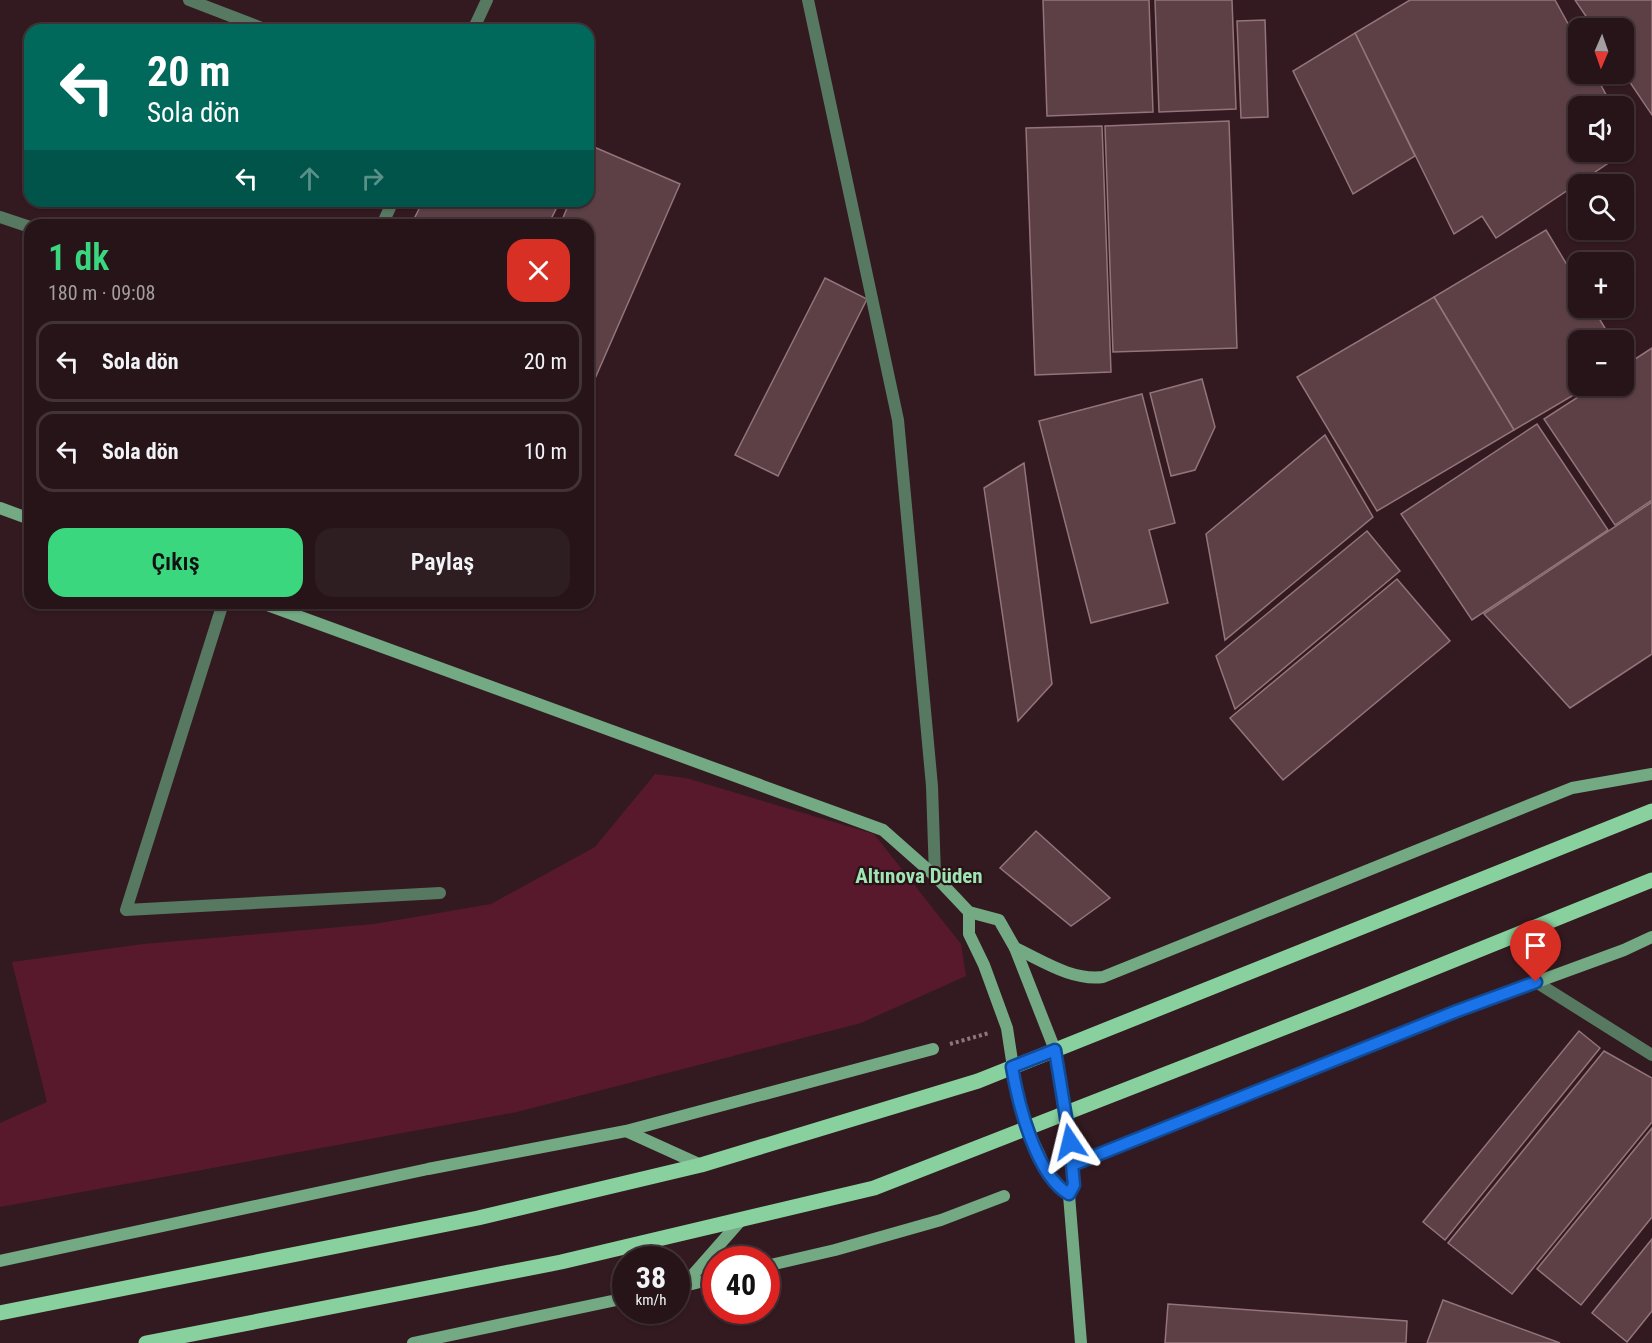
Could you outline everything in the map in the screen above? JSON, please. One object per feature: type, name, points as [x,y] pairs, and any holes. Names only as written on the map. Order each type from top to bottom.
[{"type":"main road","points":[[0,1313],[478,1218],[701,1165],[978,1081],[1652,811]]},
{"type":"main road","points":[[146,1343],[561,1262],[874,1188],[1350,1002],[1652,880]]},
{"type":"street","points":[[189,0],[251,24]]},
{"type":"street","points":[[476,24],[487,0]]},
{"type":"street","points":[[808,0],[898,420],[932,786],[935,876]]},
{"type":"street","points":[[0,217],[24,225]]},
{"type":"street","points":[[0,508],[24,517]]},
{"type":"street","points":[[222,609],[126,910],[440,893]]},
{"type":"street","points":[[278,609],[883,830],[935,876],[969,912],[999,920],[1015,948],[1055,1050],[1074,1185],[1069,1194],[1081,1343]]},
{"type":"street","points":[[1015,948],[1072,975],[1103,977],[1572,788],[1652,774]]},
{"type":"street","points":[[969,912],[969,934],[984,965],[1007,1028],[1018,1100],[1027,1128],[1047,1171],[1060,1189],[1069,1194]]},
{"type":"street","points":[[1072,1165],[1446,1015],[1652,938]]},
{"type":"street","points":[[1536,982],[1652,1055]]},
{"type":"street","points":[[0,1261],[428,1169],[626,1131],[933,1049]]},
{"type":"street","points":[[626,1131],[701,1165]]},
{"type":"street","points":[[780,1263],[835,1251],[941,1220],[1004,1196]]},
{"type":"street","points":[[690,1275],[742,1219]]},
{"type":"street","points":[[413,1343],[612,1301]]},
{"type":"path","points":[[933,1049],[1007,1028]]},
{"type":"shaded area","points":[[655,774],[686,778],[874,834],[961,944],[966,976],[861,1023],[517,1112],[0,1207],[0,1123],[47,1102],[12,962],[143,944],[374,924],[491,904],[595,847]]},
{"type":"building","points":[[1043,0],[1149,0],[1153,112],[1047,116]]},
{"type":"building","points":[[1155,0],[1232,0],[1236,109],[1159,112]]},
{"type":"building","points":[[1410,0],[1555,0],[1568,24],[1568,84],[1600,84],[1607,96],[1568,96],[1568,162],[1610,162],[1592,174],[1568,174],[1568,190],[1496,238],[1482,216],[1454,234],[1355,33]]},
{"type":"building","points":[[1575,0],[1652,0],[1652,115],[1631,84],[1634,84],[1634,18],[1587,18]]},
{"type":"building","points":[[1265,20],[1268,117],[1241,118],[1237,21]]},
{"type":"building","points":[[1355,33],[1415,156],[1353,194],[1293,71]]},
{"type":"building","points":[[1229,121],[1237,348],[1113,352],[1105,126]]},
{"type":"building","points":[[1102,126],[1111,372],[1035,375],[1026,128]]},
{"type":"building","points":[[594,147],[680,184],[594,381],[594,219],[562,219],[568,207],[594,207]]},
{"type":"building","points":[[420,207],[552,207],[556,209],[551,219],[414,219]]},
{"type":"building","points":[[1546,230],[1568,266],[1568,318],[1599,318],[1606,330],[1568,330],[1568,396],[1572,396],[1514,430],[1434,297]]},
{"type":"building","points":[[825,278],[867,299],[778,476],[735,455]]},
{"type":"building","points":[[1434,297],[1514,430],[1377,511],[1297,377]]},
{"type":"building","points":[[1652,348],[1652,500],[1615,525],[1544,419],[1580,396],[1634,396],[1634,360]]},
{"type":"building","points":[[1202,379],[1215,427],[1195,470],[1171,476],[1150,393]]},
{"type":"building","points":[[1142,394],[1175,523],[1149,530],[1168,603],[1091,623],[1039,421]]},
{"type":"building","points":[[1537,424],[1608,530],[1472,620],[1401,514]]},
{"type":"building","points":[[1325,435],[1373,517],[1225,640],[1206,534]]},
{"type":"building","points":[[1024,463],[1052,684],[1018,721],[984,488]]},
{"type":"building","points":[[1652,502],[1652,654],[1570,708],[1484,614]]},
{"type":"building","points":[[1367,531],[1400,571],[1235,709],[1216,656]]},
{"type":"building","points":[[1397,579],[1450,641],[1283,780],[1230,718]]},
{"type":"building","points":[[1036,831],[1110,898],[1071,926],[1000,868]]},
{"type":"building","points":[[1579,1031],[1600,1048],[1445,1240],[1423,1222]]},
{"type":"building","points":[[1604,1051],[1652,1078],[1652,1122],[1512,1294],[1448,1243]]},
{"type":"building","points":[[1652,1128],[1652,1217],[1581,1305],[1537,1269]]},
{"type":"building","points":[[1652,1239],[1652,1311],[1627,1342],[1592,1313]]},
{"type":"building","points":[[1443,1300],[1560,1343],[1427,1343]]},
{"type":"building","points":[[1168,1304],[1407,1321],[1406,1343],[1165,1343]]},
{"type":"district","name":"Altınova Düden","points":[[919,876]]},
{"type":"route","points":[[1070,1142],[1055,1050],[1012,1067],[1018,1100],[1027,1128],[1047,1171],[1060,1189],[1069,1194],[1074,1185],[1072,1165],[1457,1011],[1536,982]]}]
